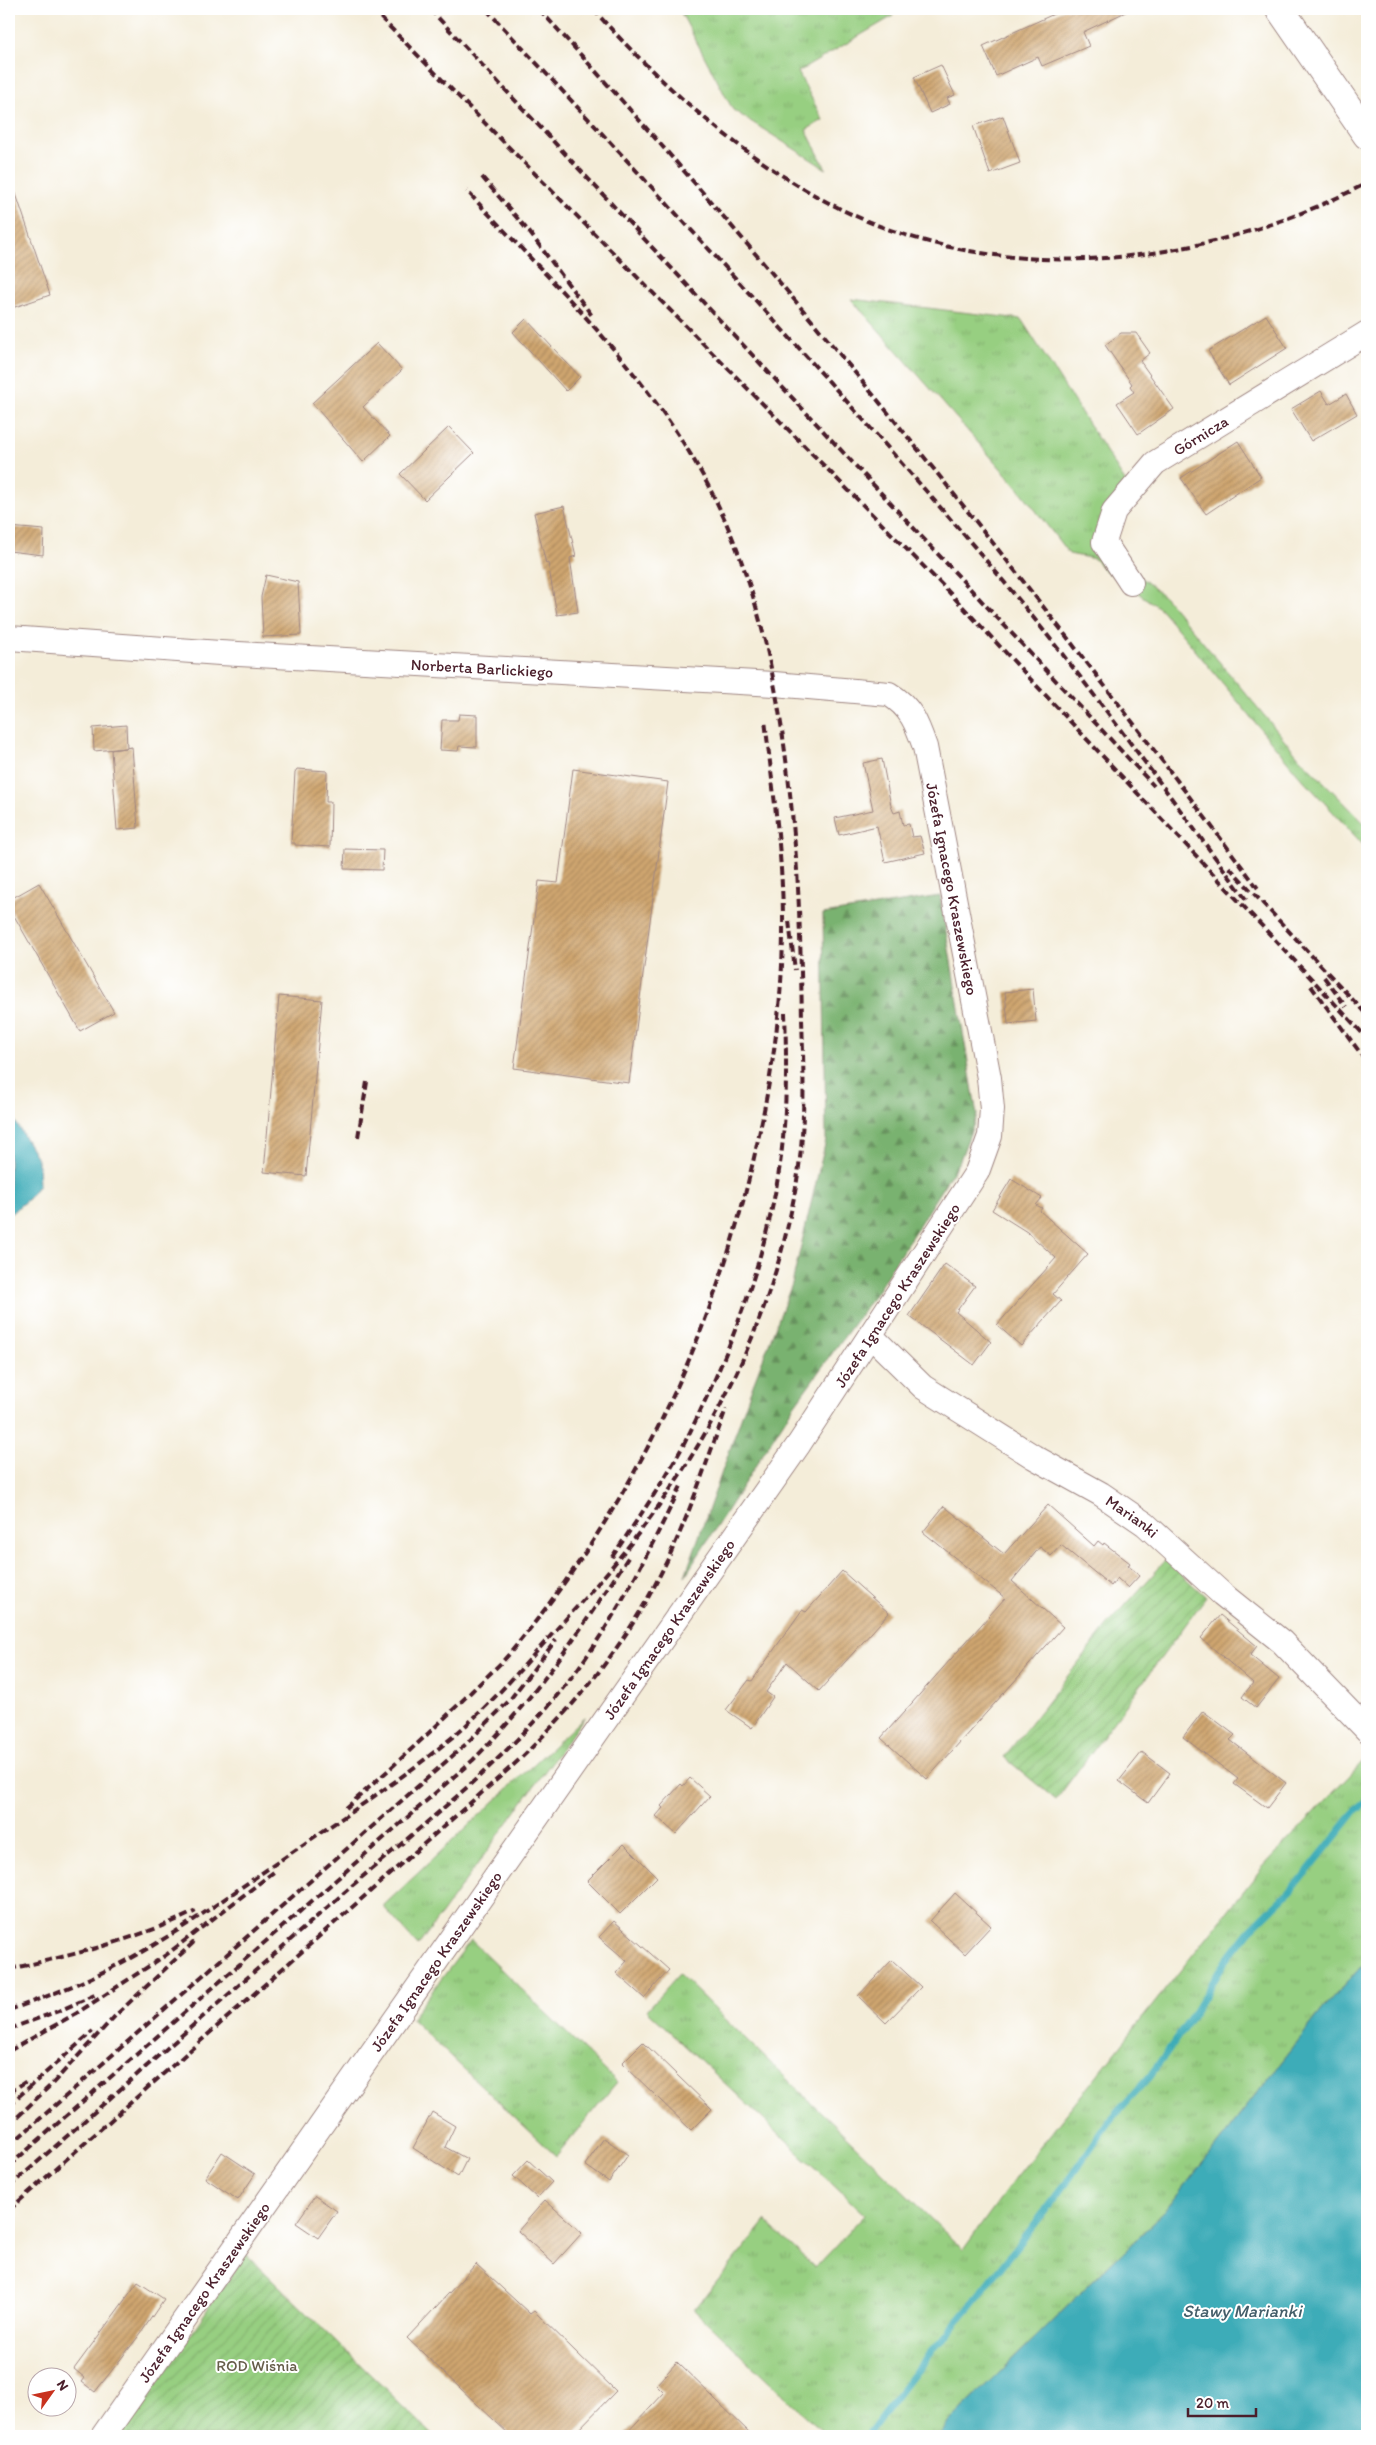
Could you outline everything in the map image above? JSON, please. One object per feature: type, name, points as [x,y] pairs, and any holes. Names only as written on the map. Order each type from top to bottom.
[{"type":"street","points":[[1280,9],[1367,135]]},
{"type":"street","name":"Górnicza","points":[[1131,583],[1104,542],[1114,511],[1137,482],[1156,463],[1367,333]]},
{"type":"street","name":"Norberta Barlickiego","points":[[9,638],[220,653],[757,683],[879,692],[889,694],[904,704],[918,724],[925,747]]},
{"type":"street","name":"Józefa Ignacego Kraszewskiego","points":[[103,2436],[787,1460],[871,1336],[977,1172],[987,1150],[992,1122],[991,1093],[925,747]]},
{"type":"street","name":"Marianki","points":[[871,1336],[923,1387],[1034,1457],[1101,1494],[1145,1524],[1222,1594],[1282,1642],[1367,1730]]},
{"type":"green space","points":[[679,9],[888,9],[893,16],[798,72],[823,120],[806,130],[826,169],[733,110]]},
{"type":"green space","points":[[851,299],[1021,319],[1134,495],[1121,517],[1115,542],[1138,575],[1165,597],[1299,757],[1367,826],[1367,849],[1298,774],[1161,609],[1103,569],[1095,559],[1069,554],[1020,490]]},
{"type":"green space","points":[[940,896],[977,1115],[960,1160],[874,1296],[793,1407],[685,1576],[752,1387],[792,1284],[826,1140],[823,914]]},
{"type":"green space","points":[[1166,1560],[1206,1597],[1056,1800],[1004,1757],[1107,1626]]},
{"type":"green space","points":[[585,1716],[418,1946],[383,1906]]},
{"type":"green space","points":[[1367,1757],[1367,1960],[1323,2009],[1166,2210],[948,2423],[940,2436],[827,2436],[694,2310],[766,2221],[815,2268],[865,2215],[647,2010],[679,1974],[963,2250],[1013,2181],[1261,1869]]},
{"type":"green space","points":[[471,1940],[617,2082],[556,2156],[411,2019]]},
{"type":"green space","name":"ROD Wiśnia","points":[[246,2254],[434,2436],[120,2436]]},
{"type":"water","points":[[9,1111],[38,1160],[39,1185],[28,1199],[9,1215]]},
{"type":"water","name":"Stawy Marianki","points":[[1367,1960],[1367,2436],[940,2436],[948,2423],[1166,2210],[1323,2009]]},
{"type":"building","points":[[1065,9],[1132,9],[1083,32],[1089,46],[1042,66],[1038,57],[996,76],[983,46]]},
{"type":"building","points":[[941,65],[955,95],[947,98],[950,104],[930,113],[914,77]]},
{"type":"building","points":[[1003,116],[1020,163],[990,174],[973,126]]},
{"type":"building","points":[[9,182],[12,182],[50,295],[9,309]]},
{"type":"building","points":[[1266,315],[1287,348],[1229,385],[1208,351]]},
{"type":"building","points":[[526,319],[580,377],[566,391],[513,332]]},
{"type":"building","points":[[1121,333],[1136,333],[1150,353],[1140,361],[1174,409],[1138,434],[1117,403],[1134,392],[1130,386],[1132,384],[1105,345]]},
{"type":"building","points":[[377,343],[402,370],[363,407],[390,436],[363,462],[312,403]]},
{"type":"building","points":[[1321,391],[1329,404],[1346,394],[1357,414],[1311,441],[1291,409]]},
{"type":"building","points":[[449,427],[474,453],[425,500],[400,474]]},
{"type":"building","points":[[1238,441],[1261,477],[1206,514],[1181,478]]},
{"type":"building","points":[[564,506],[576,556],[570,558],[578,612],[557,615],[548,563],[546,564],[534,513]]},
{"type":"building","points":[[9,527],[44,530],[43,555],[9,551]]},
{"type":"building","points":[[266,575],[298,582],[301,635],[263,637],[261,597]]},
{"type":"building","points":[[459,714],[477,715],[477,747],[459,746],[458,751],[440,750],[442,720],[458,720]]},
{"type":"building","points":[[126,725],[127,748],[94,751],[93,728]]},
{"type":"building","points":[[132,747],[138,828],[117,830],[111,750]]},
{"type":"building","points":[[882,759],[894,813],[900,811],[903,825],[909,824],[912,837],[920,836],[925,853],[885,862],[877,826],[839,835],[835,818],[873,810],[863,763]]},
{"type":"building","points":[[297,769],[327,771],[326,802],[331,802],[330,847],[295,845],[295,843],[291,843],[295,772]]},
{"type":"building","points":[[573,769],[668,782],[629,1083],[514,1068],[539,881],[558,883]]},
{"type":"building","points":[[345,849],[383,850],[382,870],[344,869]]},
{"type":"building","points":[[39,883],[114,1012],[80,1031],[9,907],[9,900]]},
{"type":"building","points":[[1033,989],[1036,1021],[1008,1024],[1005,992]]},
{"type":"building","points":[[279,996],[322,1000],[306,1176],[264,1172]]},
{"type":"building","points":[[1011,1179],[1042,1198],[1036,1205],[1042,1208],[1040,1211],[1088,1254],[1053,1294],[1061,1301],[1021,1346],[997,1325],[1056,1258],[1027,1232],[992,1210]]},
{"type":"building","points":[[945,1264],[975,1286],[956,1312],[991,1342],[974,1365],[909,1316]]},
{"type":"building","points":[[1048,1505],[1094,1546],[1098,1541],[1103,1545],[1104,1543],[1130,1563],[1128,1566],[1140,1575],[1128,1588],[1117,1578],[1111,1586],[1061,1545],[1051,1556],[1040,1547],[1012,1581],[1063,1627],[927,1779],[881,1738],[1005,1598],[923,1532],[944,1506],[1004,1554]]},
{"type":"building","points":[[842,1571],[889,1613],[819,1691],[787,1662],[766,1692],[773,1697],[752,1728],[726,1710],[749,1680],[752,1681],[802,1610],[806,1612]]},
{"type":"building","points":[[1220,1615],[1257,1646],[1250,1655],[1279,1679],[1256,1708],[1242,1697],[1253,1683],[1201,1638]]},
{"type":"building","points":[[1203,1711],[1235,1735],[1230,1740],[1286,1783],[1267,1808],[1234,1784],[1238,1779],[1183,1737]]},
{"type":"building","points":[[1142,1752],[1170,1773],[1148,1803],[1119,1781]]},
{"type":"building","points":[[690,1778],[710,1796],[676,1834],[656,1816],[663,1808],[661,1806],[681,1784],[683,1786]]},
{"type":"building","points":[[624,1844],[657,1877],[620,1914],[587,1881]]},
{"type":"building","points":[[955,1893],[991,1926],[965,1954],[930,1921]]},
{"type":"building","points":[[614,1921],[669,1970],[644,1998],[616,1973],[627,1961],[599,1937]]},
{"type":"building","points":[[892,1960],[921,1987],[886,2023],[858,1996]]},
{"type":"building","points":[[643,2042],[712,2109],[691,2130],[622,2063]]},
{"type":"building","points":[[432,2112],[455,2126],[445,2147],[467,2159],[458,2177],[413,2148]]},
{"type":"building","points":[[604,2138],[628,2155],[609,2182],[585,2165]]},
{"type":"building","points":[[222,2152],[255,2174],[238,2200],[205,2178]]},
{"type":"building","points":[[528,2160],[552,2182],[537,2198],[513,2176]]},
{"type":"building","points":[[315,2196],[337,2211],[318,2238],[296,2223]]},
{"type":"building","points":[[545,2200],[582,2233],[554,2264],[518,2231]]},
{"type":"building","points":[[476,2264],[530,2314],[534,2311],[616,2391],[572,2436],[511,2436],[407,2338]]},
{"type":"building","points":[[138,2282],[164,2299],[141,2333],[95,2392],[82,2382],[85,2378],[78,2372],[78,2368],[75,2368]]},
{"type":"building","points":[[677,2362],[753,2436],[624,2436],[664,2393],[656,2385]]},
{"type":"waterway","points":[[867,2436],[915,2372],[969,2308],[1060,2192],[1111,2119],[1150,2076],[1189,2021],[1224,1963],[1249,1931],[1299,1882],[1357,1809],[1367,1801]]},
{"type":"railway","points":[[372,9],[947,590],[1367,1038]]},
{"type":"railway","points":[[430,9],[1154,786]]},
{"type":"railway","points":[[486,9],[796,345],[1014,593],[1149,768],[1248,902]]},
{"type":"railway","points":[[539,9],[728,222],[911,441],[1088,664],[1260,891]]},
{"type":"railway","points":[[593,9],[645,64],[702,116],[762,162],[794,183],[827,202],[892,231],[959,249],[1029,258],[1098,258],[1168,251],[1237,235],[1303,212],[1367,183]]},
{"type":"railway","points":[[482,177],[530,233],[593,317]]},
{"type":"railway","points":[[9,2010],[95,1976],[145,1950],[181,1928],[378,1794],[443,1745],[479,1713],[613,1566],[649,1519],[682,1471],[712,1421],[738,1369],[761,1315],[779,1260],[793,1202],[802,1134],[803,1065],[799,907],[793,823],[782,729],[764,636],[751,591],[736,546],[717,503],[693,459],[666,416],[604,338],[467,191]]},
{"type":"railway","points":[[346,1808],[502,1662],[556,1594],[597,1534],[634,1473],[667,1409],[696,1343],[721,1276],[742,1206],[759,1135],[776,1036],[781,985],[783,907],[777,827],[765,720]]},
{"type":"railway","points":[[1229,867],[1367,1015]]},
{"type":"railway","points":[[789,921],[795,970]]},
{"type":"railway","points":[[1324,977],[1346,1007]]},
{"type":"railway","points":[[1311,986],[1367,1062]]},
{"type":"railway","points":[[612,1557],[659,1486],[685,1442],[728,1348],[752,1283],[770,1217],[783,1141],[786,1098],[785,1013]]},
{"type":"railway","points":[[358,1137],[367,1082]]},
{"type":"railway","points":[[9,2210],[519,1760],[580,1695],[599,1672],[633,1623],[662,1571],[680,1532],[726,1409]]},
{"type":"railway","points":[[9,2187],[436,1814],[516,1741],[563,1688],[598,1640],[628,1589],[682,1484]]},
{"type":"railway","points":[[9,2166],[473,1760],[538,1687],[575,1637],[629,1556]]},
{"type":"railway","points":[[9,2146],[466,1744],[508,1702],[556,1640]]},
{"type":"railway","points":[[9,2051],[77,2013],[166,1955],[275,1871]]},
{"type":"railway","points":[[9,1969],[104,1946],[151,1930],[196,1911]]},
{"type":"railway","points":[[9,2125],[53,2083],[116,2015],[194,1942]]},
{"type":"railway","points":[[9,2029],[61,2010],[97,1994]]},
{"type":"railway","points":[[9,2105],[93,2031]]},
{"type":"railway","points":[[9,2093],[28,2080]]}]
